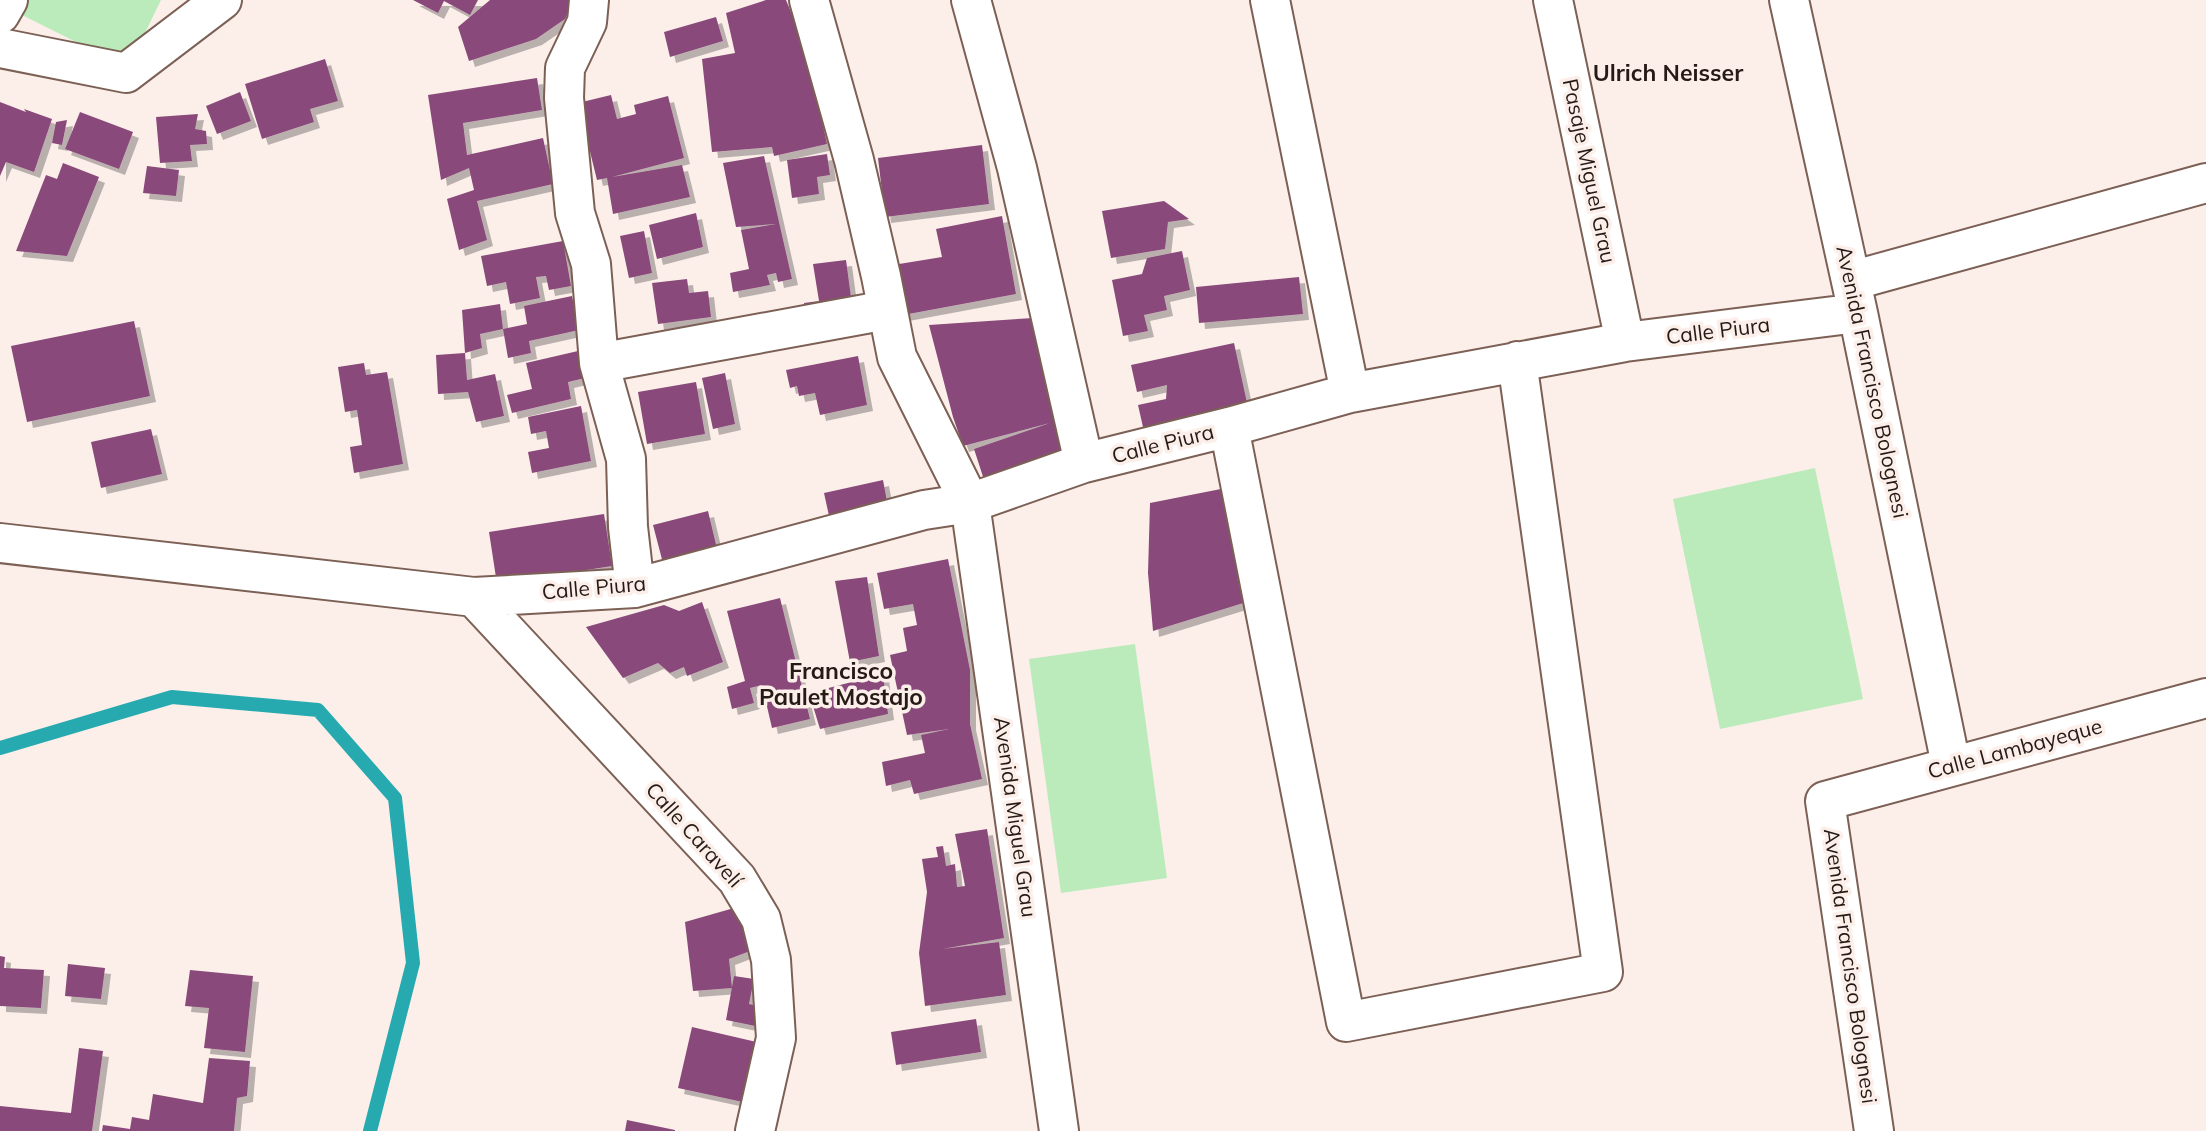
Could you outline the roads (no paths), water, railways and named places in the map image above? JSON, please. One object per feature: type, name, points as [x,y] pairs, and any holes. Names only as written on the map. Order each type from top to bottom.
[{"type":"street","points":[[0,14],[8,0]]},
{"type":"street","points":[[0,48],[127,73],[222,0]]},
{"type":"street","points":[[589,0],[587,22],[565,68],[564,98],[575,212],[592,264],[599,363],[626,459],[628,527],[635,588]]},
{"type":"street","name":"Avenida Miguel Grau","points":[[809,0],[854,160],[897,357],[970,503],[1059,1131]]},
{"type":"street","points":[[971,0],[1017,168],[1084,463]]},
{"type":"street","points":[[1270,0],[1350,393]]},
{"type":"street","name":"Pasaje Miguel Grau","points":[[1553,0],[1625,342]]},
{"type":"street","name":"Avenida Francisco Bolognesi","points":[[1789,0],[1951,765]]},
{"type":"street","name":"Calle Piura","points":[[0,543],[474,597],[635,588],[924,510],[970,503],[1084,463],[1350,393],[1854,297],[2206,184]]},
{"type":"street","points":[[599,363],[887,310]]},
{"type":"street","points":[[1229,427],[1346,1022],[1603,972],[1517,361]]},
{"type":"street","name":"Calle Caravelí","points":[[474,597],[737,879],[761,919],[771,960],[776,1038],[755,1131]]},
{"type":"street","name":"Calle Lambayeque","points":[[1825,801],[2206,698]]},
{"type":"street","name":"Avenida Francisco Bolognesi","points":[[1825,801],[1874,1131]]},
{"type":"waterway","points":[[0,748],[172,697],[318,710],[395,798],[413,963],[370,1131]]},
{"type":"district","name":"Ulrich Neisser","points":[[1668,73]]},
{"type":"district","name":"Francisco Paulet Mostajo","points":[[841,684]]}]
